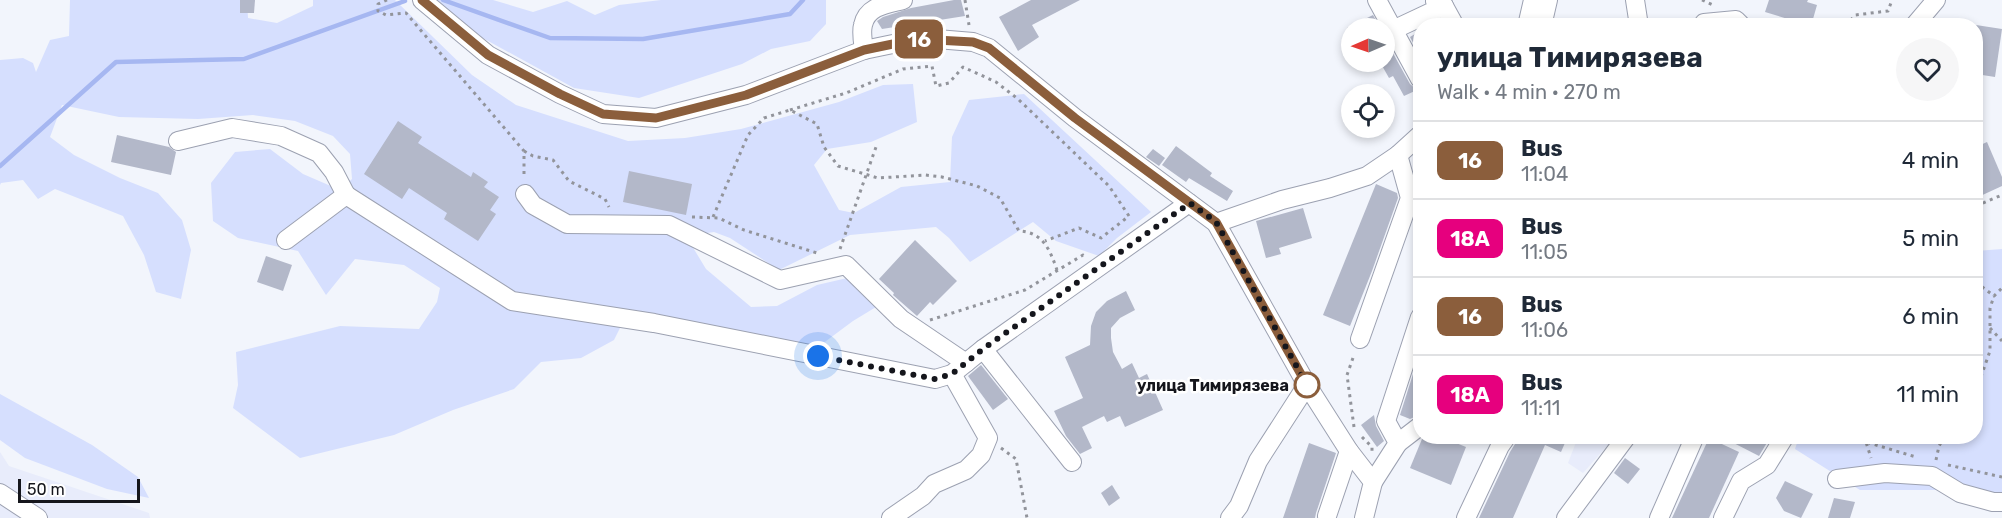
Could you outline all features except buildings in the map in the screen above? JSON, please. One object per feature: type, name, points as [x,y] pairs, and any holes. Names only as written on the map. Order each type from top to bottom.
[{"type":"street","points":[[422,0],[488,55],[560,94],[603,114],[656,118],[746,95],[864,50],[917,39],[973,42],[989,48],[1075,118],[1216,222],[1307,385],[1349,451],[1373,482]]},
{"type":"street","points":[[864,50],[863,25],[868,15],[877,6],[903,0]]},
{"type":"street","points":[[1377,0],[1387,18]]},
{"type":"street","points":[[1529,18],[1533,0]]},
{"type":"street","points":[[1544,18],[1548,0]]},
{"type":"street","points":[[1635,0],[1638,18]]},
{"type":"street","points":[[1921,18],[1936,0]]},
{"type":"street","points":[[1413,18],[1439,3],[1449,18]]},
{"type":"street","points":[[1395,29],[1413,18]]},
{"type":"street","points":[[1395,34],[1413,66]]},
{"type":"street","points":[[178,141],[232,128],[281,136],[319,153],[334,172],[346,195],[513,301],[654,323],[935,379],[959,369],[983,349],[1190,203]]},
{"type":"street","points":[[1216,222],[1282,200],[1367,176],[1398,155],[1413,141]]},
{"type":"street","points":[[1360,339],[1410,198],[1398,155]]},
{"type":"street","points":[[525,194],[533,205],[567,224],[669,225],[780,280],[841,262],[901,319],[917,330],[959,369],[988,438],[981,454],[966,470],[934,484],[923,496],[891,518]]},
{"type":"street","points":[[286,240],[346,195]]},
{"type":"street","points":[[1398,443],[1386,421],[1413,338]]},
{"type":"street","points":[[983,349],[1072,462]]},
{"type":"street","points":[[1230,518],[1239,506],[1258,461],[1307,385]]},
{"type":"street","points":[[1364,518],[1373,482],[1398,443],[1413,431]]},
{"type":"street","points":[[1466,518],[1501,444]]},
{"type":"street","points":[[1566,518],[1621,444]]},
{"type":"street","points":[[1659,518],[1691,444]]},
{"type":"street","points":[[1723,518],[1741,481],[1767,465],[1780,444]]},
{"type":"street","points":[[1327,516],[1349,451]]},
{"type":"street","points":[[1837,479],[1886,473],[1932,476],[1960,493],[1993,502],[2002,502]]},
{"type":"street","points":[[0,493],[38,518]]},
{"type":"path","points":[[387,0],[378,4],[378,11],[386,15],[406,13],[524,151],[533,156],[553,160],[570,181],[605,199],[618,225]]},
{"type":"path","points":[[964,0],[973,42]]},
{"type":"path","points":[[1853,18],[1855,15],[1888,11],[1892,0]]},
{"type":"path","points":[[713,217],[748,135],[764,118],[846,93],[903,69],[932,66],[936,86],[949,83],[963,67],[996,82],[1018,99],[1109,186],[1129,216],[1101,238],[1079,228],[1045,241]]},
{"type":"path","points":[[790,110],[817,124],[824,147],[838,166],[878,178],[925,175],[942,177],[977,186],[1000,198],[1019,231],[1031,231],[1045,241],[1057,270]]},
{"type":"path","points":[[669,225],[695,216],[719,218],[744,230],[841,262],[876,147]]},
{"type":"path","points":[[524,151],[525,194]]},
{"type":"path","points":[[1983,203],[2002,195]]},
{"type":"path","points":[[917,330],[931,320],[1025,290],[1083,255],[1101,266]]},
{"type":"path","points":[[1983,287],[1994,296]]},
{"type":"path","points":[[1983,372],[1990,351],[1990,308],[1994,296],[2002,288]]},
{"type":"path","points":[[1990,328],[1998,334],[2002,341]]},
{"type":"path","points":[[1354,429],[1347,375],[1360,339]]},
{"type":"path","points":[[1360,435],[1372,447],[1373,482]]},
{"type":"path","points":[[988,438],[1016,459],[1028,518]]},
{"type":"path","points":[[1932,476],[1940,444]]},
{"type":"shaded area","points":[[70,0],[247,0],[248,18],[277,23],[313,6],[313,0],[395,0],[472,75],[516,105],[628,141],[685,138],[741,129],[839,102],[883,85],[913,84],[917,122],[871,142],[827,149],[814,165],[839,210],[854,213],[901,187],[950,182],[952,137],[969,100],[1024,94],[1151,212],[1117,238],[1099,256],[1056,241],[1033,222],[970,262],[936,227],[850,235],[779,270],[730,238],[714,232],[686,236],[706,269],[751,307],[777,306],[817,285],[869,273],[876,307],[818,347],[628,312],[614,340],[581,358],[541,362],[514,389],[453,410],[394,435],[300,458],[233,408],[238,385],[236,352],[340,326],[419,329],[437,302],[440,288],[404,265],[355,259],[326,295],[298,251],[238,238],[213,221],[211,183],[235,152],[270,149],[303,174],[340,190],[352,179],[350,154],[333,136],[295,121],[253,115],[198,119],[119,117],[62,105],[50,137],[74,155],[120,178],[158,193],[182,220],[191,250],[181,299],[156,292],[144,255],[123,216],[55,189],[38,199],[23,180],[0,185],[0,60],[23,58],[33,63],[36,72],[50,40],[69,36]]},
{"type":"shaded area","points":[[437,0],[493,0],[533,12],[567,1],[595,15],[619,5],[661,0],[826,0],[826,24],[810,41],[771,49],[742,64],[639,98],[574,88],[479,36],[456,19]]},
{"type":"shaded area","points":[[2002,249],[2002,495],[1942,490],[1860,490],[1795,449],[1797,444],[1983,444],[1983,250]]},
{"type":"shaded area","points":[[0,394],[92,445],[138,477],[149,498],[107,489],[25,458],[0,440]]},
{"type":"shaded area","points":[[1575,444],[1609,444],[1583,473],[1568,463]]},
{"type":"shaded area","points":[[0,452],[9,466],[149,513],[150,518],[0,518]]},
{"type":"waterway","points":[[443,0],[550,38],[643,39],[790,14],[803,0]]},
{"type":"waterway","points":[[0,166],[116,62],[244,59],[405,1]]},
{"type":"bus line","name":"16","points":[[422,0],[488,55],[560,94],[603,114],[656,118],[746,95],[864,50],[917,39],[973,42],[989,48],[1075,118],[1216,222],[1307,385]]},
{"type":"place","name":"улица Тимирязева","points":[[1307,385]]},
{"type":"route","points":[[818,356],[935,379],[952,374],[983,349],[1190,203],[1216,222],[1307,385]]}]
